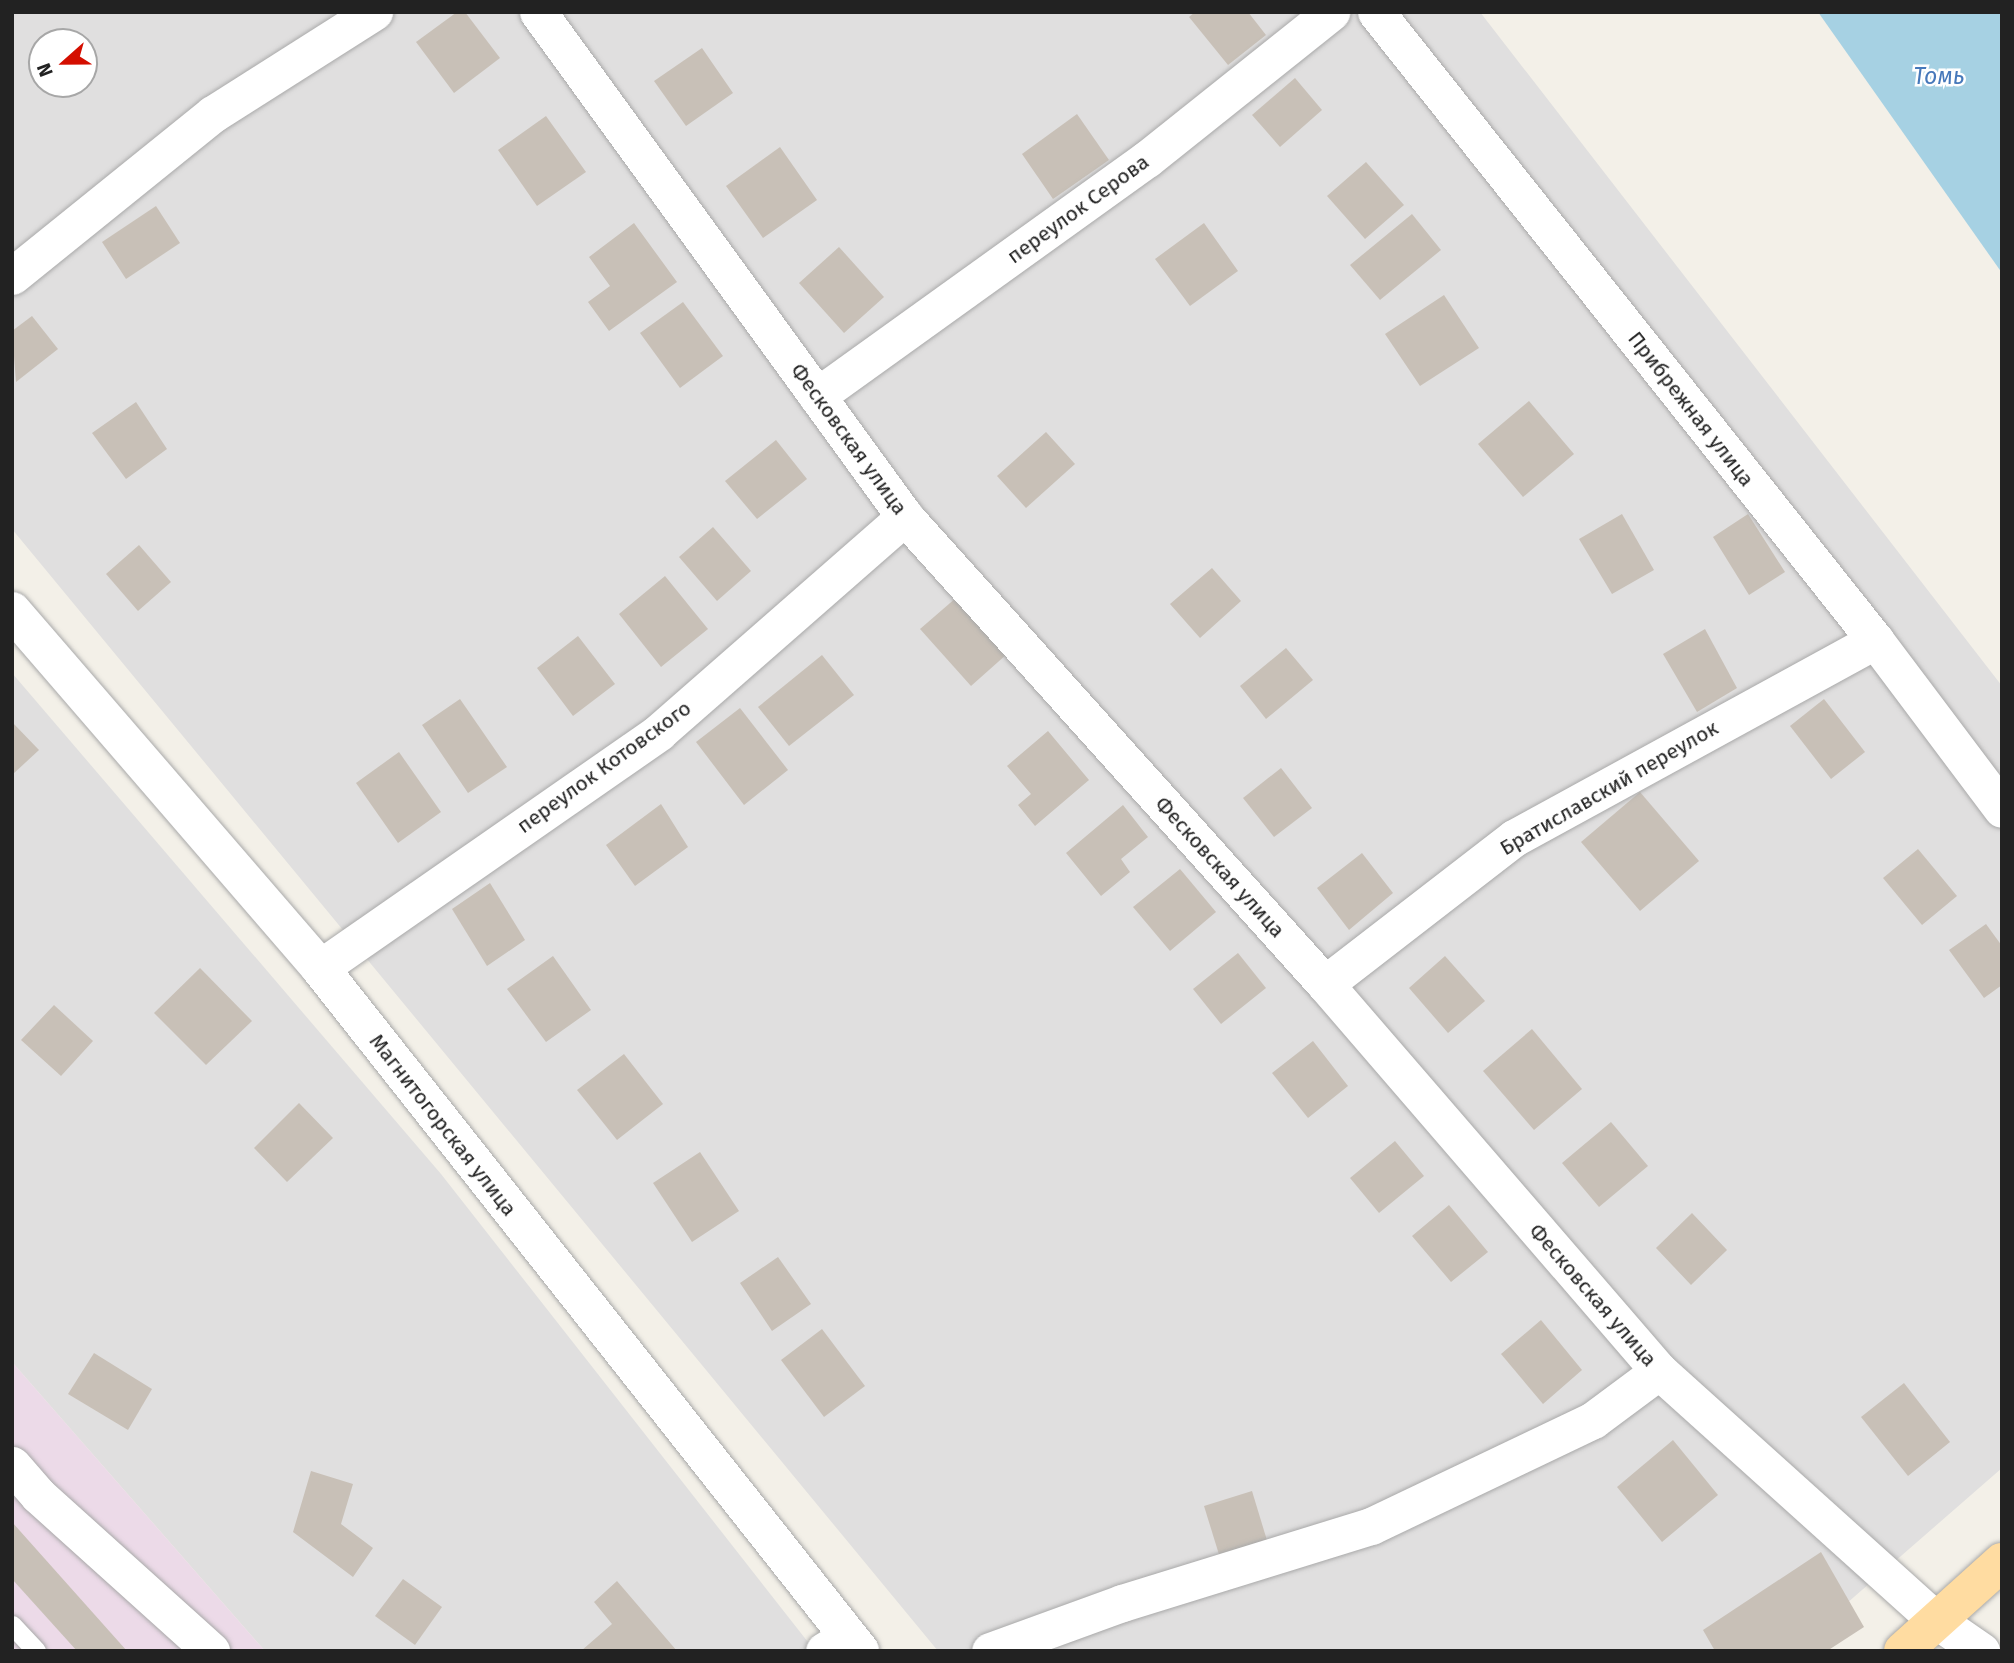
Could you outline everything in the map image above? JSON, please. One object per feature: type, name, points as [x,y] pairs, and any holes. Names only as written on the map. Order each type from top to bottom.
[{"type":"main road","points":[[1903,1651],[2002,1562]]},
{"type":"street","points":[[12,276],[213,114],[374,12]]},
{"type":"street","name":"Фесковская улица","points":[[538,12],[905,517],[1325,984],[1659,1371],[1936,1620],[1982,1651]]},
{"type":"street","name":"переулок Серова","points":[[817,396],[1147,159],[1331,12]]},
{"type":"street","name":"Прибрежная улица","points":[[1376,12],[1875,640],[2002,809]]},
{"type":"street","name":"переулок Котовского","points":[[320,968],[659,732],[905,517]]},
{"type":"street","name":"Магнитогорская улица","points":[[12,611],[320,968],[844,1646]]},
{"type":"street","name":"Братиславский переулок","points":[[1325,984],[1514,838],[1875,640]]},
{"type":"street","points":[[990,1651],[1122,1603],[1371,1526],[1593,1420],[1659,1371]]},
{"type":"street","points":[[12,1465],[38,1495],[211,1651]]},
{"type":"lane","points":[[12,1625],[36,1651]]},
{"type":"shaded area","points":[[12,12],[1480,12],[2002,686],[2002,1468],[1792,1651],[938,1651],[12,529]]},
{"type":"shaded area","points":[[12,673],[441,1174],[815,1651],[265,1651],[12,1362]]},
{"type":"shaded area","points":[[12,1362],[265,1651],[12,1651]]},
{"type":"water","name":"Томь","points":[[1818,12],[2002,12],[2002,273]]},
{"type":"building","points":[[457,12],[465,12],[500,58],[454,93],[416,42]]},
{"type":"building","points":[[1195,12],[1248,12],[1266,35],[1228,65],[1189,17]]},
{"type":"building","points":[[702,48],[733,93],[686,126],[654,81]]},
{"type":"building","points":[[1295,78],[1322,110],[1280,147],[1252,115]]},
{"type":"building","points":[[1077,114],[1109,160],[1053,199],[1022,154]]},
{"type":"building","points":[[546,116],[586,172],[537,206],[498,150]]},
{"type":"building","points":[[780,147],[817,200],[763,238],[726,186]]},
{"type":"building","points":[[1366,162],[1404,205],[1365,239],[1327,196]]},
{"type":"building","points":[[156,206],[180,243],[126,279],[102,242]]},
{"type":"building","points":[[1412,214],[1441,250],[1380,300],[1350,265]]},
{"type":"building","points":[[634,223],[677,282],[609,331],[588,302],[610,286],[589,257]]},
{"type":"building","points":[[1204,223],[1238,271],[1190,306],[1155,259]]},
{"type":"building","points":[[839,247],[884,297],[844,333],[799,283]]},
{"type":"building","points":[[1444,295],[1479,348],[1420,386],[1385,334]]},
{"type":"building","points":[[683,302],[723,356],[680,388],[640,333]]},
{"type":"building","points":[[32,316],[58,349],[16,382],[12,331]]},
{"type":"building","points":[[1529,401],[1574,454],[1523,497],[1478,444]]},
{"type":"building","points":[[136,402],[167,449],[126,479],[92,433]]},
{"type":"building","points":[[1046,432],[1075,464],[1026,508],[997,476]]},
{"type":"building","points":[[776,440],[807,479],[757,519],[725,481]]},
{"type":"building","points":[[1622,514],[1654,570],[1612,594],[1579,539]]},
{"type":"building","points":[[1748,514],[1785,572],[1749,595],[1713,537]]},
{"type":"building","points":[[713,527],[751,571],[717,601],[679,557]]},
{"type":"building","points":[[139,545],[171,582],[138,611],[106,574]]},
{"type":"building","points":[[1212,568],[1241,601],[1200,638],[1170,604]]},
{"type":"building","points":[[665,576],[708,629],[661,667],[619,614]]},
{"type":"building","points":[[957,597],[1007,654],[971,686],[920,629]]},
{"type":"building","points":[[1705,629],[1737,688],[1697,712],[1663,654]]},
{"type":"building","points":[[578,636],[615,684],[573,716],[537,668]]},
{"type":"building","points":[[1286,648],[1313,680],[1266,719],[1240,686]]},
{"type":"building","points":[[822,655],[854,695],[789,746],[758,707]]},
{"type":"building","points":[[460,699],[507,767],[468,793],[422,725]]},
{"type":"building","points":[[1824,699],[1865,752],[1831,779],[1790,726]]},
{"type":"building","points":[[740,708],[788,770],[744,805],[696,742]]},
{"type":"building","points":[[12,722],[39,750],[12,775]]},
{"type":"building","points":[[1048,731],[1089,780],[1035,826],[1018,805],[1031,794],[1007,766]]},
{"type":"building","points":[[399,752],[441,812],[398,843],[356,783]]},
{"type":"building","points":[[1281,768],[1312,808],[1274,837],[1243,798]]},
{"type":"building","points":[[1640,792],[1699,861],[1640,911],[1581,842]]},
{"type":"building","points":[[661,804],[688,847],[635,886],[606,845]]},
{"type":"building","points":[[1123,805],[1148,837],[1121,859],[1130,872],[1101,896],[1066,853]]},
{"type":"building","points":[[1918,849],[1957,896],[1922,925],[1883,878]]},
{"type":"building","points":[[1362,853],[1393,893],[1349,930],[1317,888]]},
{"type":"building","points":[[1180,869],[1216,912],[1170,951],[1133,907]]},
{"type":"building","points":[[490,883],[525,940],[487,966],[452,909]]},
{"type":"building","points":[[1986,924],[2002,946],[2002,985],[1984,998],[1949,950]]},
{"type":"building","points":[[1238,953],[1266,988],[1221,1024],[1193,989]]},
{"type":"building","points":[[553,956],[591,1010],[546,1042],[507,989]]},
{"type":"building","points":[[1445,956],[1485,1001],[1448,1033],[1409,988]]},
{"type":"building","points":[[200,968],[252,1021],[206,1065],[154,1013]]},
{"type":"building","points":[[54,1005],[93,1041],[61,1076],[21,1040]]},
{"type":"building","points":[[1532,1029],[1582,1089],[1534,1130],[1483,1071]]},
{"type":"building","points":[[1313,1041],[1348,1086],[1308,1118],[1272,1073]]},
{"type":"building","points":[[624,1054],[663,1104],[617,1140],[577,1090]]},
{"type":"building","points":[[299,1103],[333,1138],[287,1182],[254,1148]]},
{"type":"building","points":[[1611,1122],[1648,1166],[1599,1207],[1562,1163]]},
{"type":"building","points":[[1395,1141],[1424,1176],[1379,1213],[1350,1178]]},
{"type":"building","points":[[700,1152],[739,1211],[692,1242],[653,1183]]},
{"type":"building","points":[[1449,1205],[1488,1252],[1451,1282],[1412,1236]]},
{"type":"building","points":[[1692,1213],[1727,1250],[1691,1285],[1656,1248]]},
{"type":"building","points":[[778,1257],[811,1304],[772,1331],[740,1283]]},
{"type":"building","points":[[1541,1320],[1582,1370],[1543,1404],[1501,1354]]},
{"type":"building","points":[[822,1329],[865,1386],[824,1417],[781,1360]]},
{"type":"building","points":[[94,1353],[152,1389],[128,1430],[68,1394]]},
{"type":"building","points":[[1904,1383],[1950,1442],[1908,1476],[1861,1417]]},
{"type":"building","points":[[1673,1440],[1718,1495],[1662,1542],[1617,1487]]},
{"type":"building","points":[[311,1471],[353,1484],[341,1524],[373,1548],[353,1577],[293,1532]]},
{"type":"building","points":[[1252,1491],[1269,1547],[1221,1561],[1204,1506]]},
{"type":"building","points":[[12,1522],[127,1651],[77,1651],[12,1579]]},
{"type":"building","points":[[1821,1552],[1864,1627],[1827,1651],[1715,1651],[1703,1630]]},
{"type":"building","points":[[403,1579],[442,1607],[415,1645],[375,1616]]},
{"type":"building","points":[[617,1581],[677,1651],[581,1651],[612,1624],[594,1602]]}]
